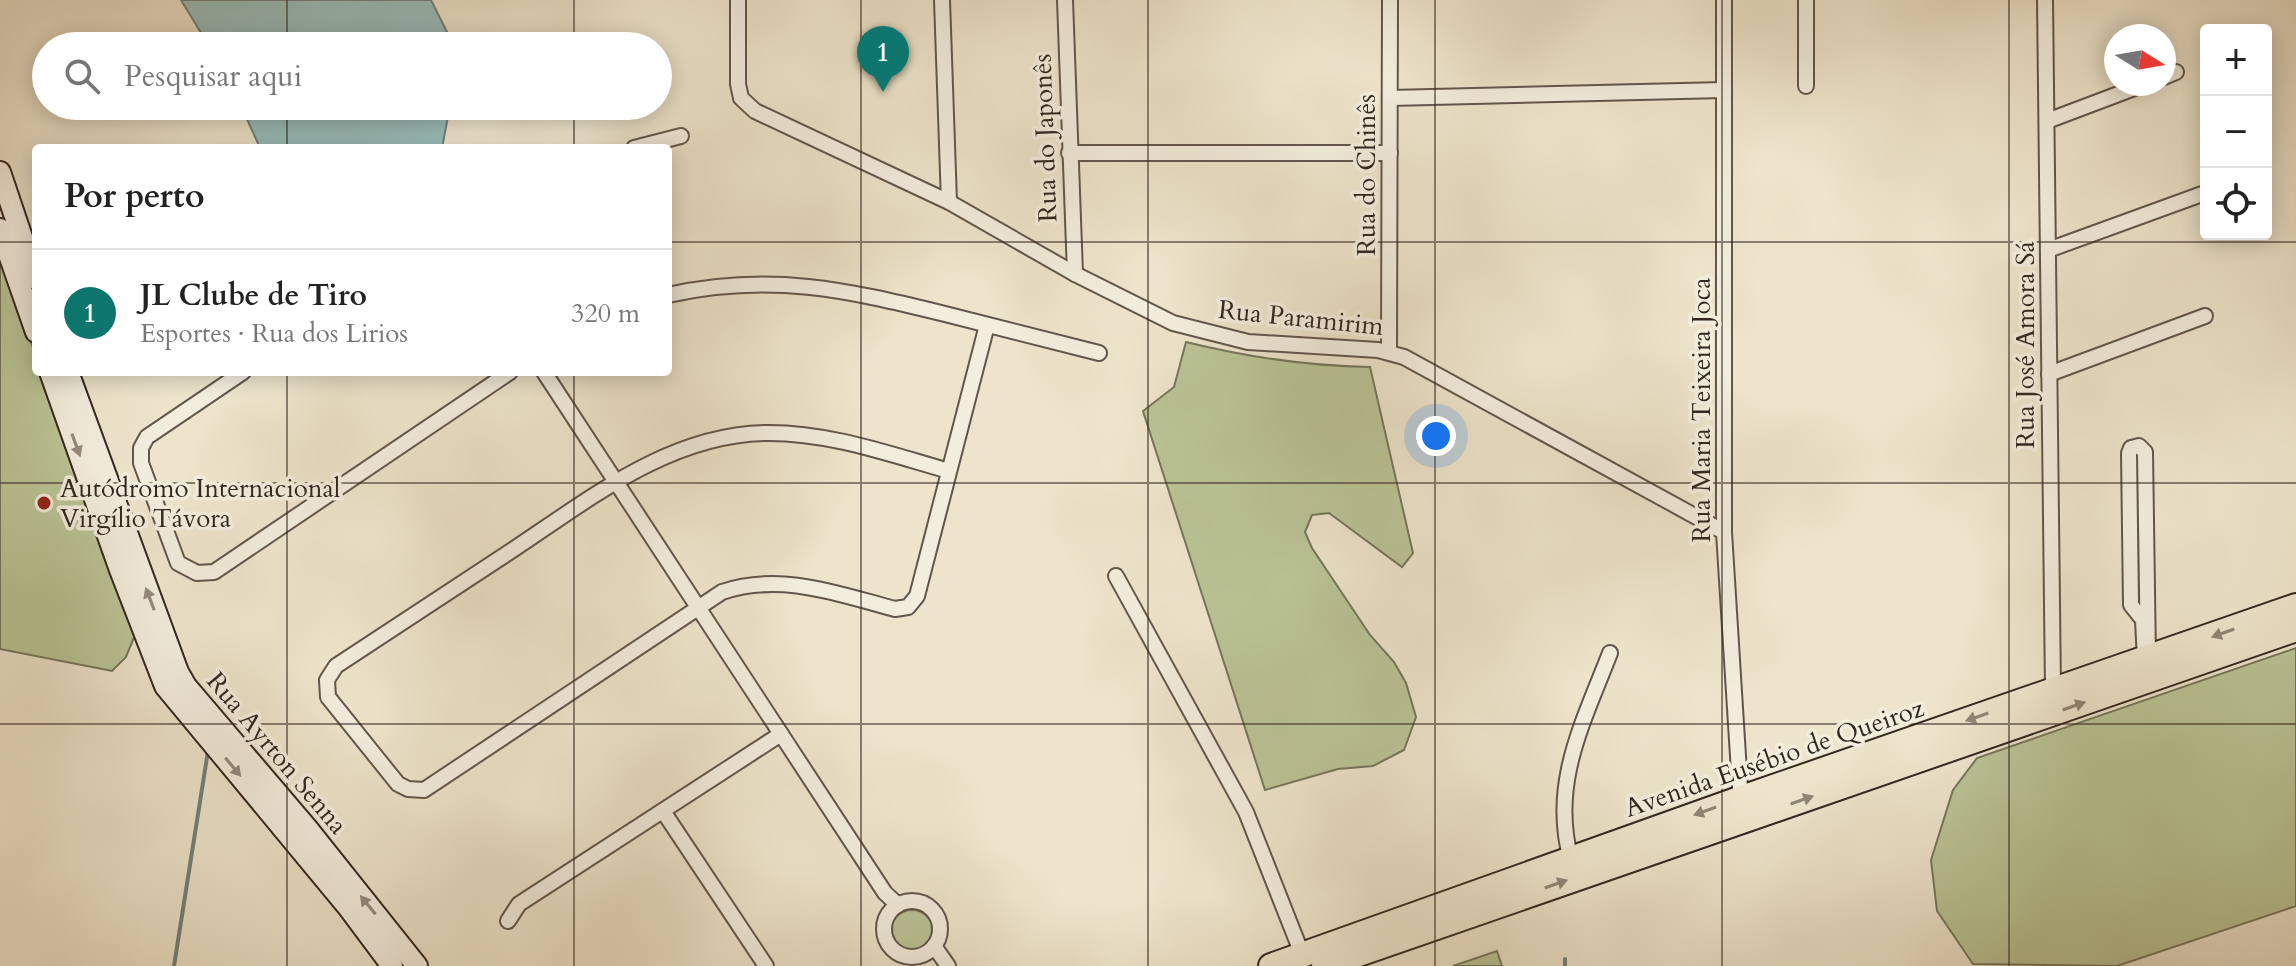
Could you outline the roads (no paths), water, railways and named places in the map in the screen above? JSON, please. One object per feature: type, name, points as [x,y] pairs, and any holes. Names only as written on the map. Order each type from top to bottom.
[{"type":"main road","name":"Avenida Eusébio de Queiroz","points":[[1313,960],[1571,860],[1743,809],[2053,690],[2296,606]]},
{"type":"main road","name":"Avenida Eusébio de Queiroz","points":[[1271,966],[1313,960],[1743,809],[2296,629]]},
{"type":"street","name":"Rua Paramirim","points":[[738,0],[736,75],[741,98],[755,111],[949,202],[1075,274],[1173,323],[1223,337],[1275,345],[1389,351],[1414,361],[1724,532]]},
{"type":"street","points":[[942,0],[949,202]]},
{"type":"street","name":"Rua do Japonês","points":[[1065,0],[1075,274]]},
{"type":"street","name":"Rua do Chinês","points":[[1389,351],[1390,0]]},
{"type":"street","name":"Rua Maria Teixeira Joca","points":[[1724,0],[1724,532],[1743,809]]},
{"type":"street","points":[[1806,0],[1806,86]]},
{"type":"street","name":"Rua José Amora Sá","points":[[2045,0],[2053,690]]},
{"type":"street","points":[[1390,98],[1724,90]]},
{"type":"street","points":[[2047,121],[2113,96]]},
{"type":"street","points":[[650,144],[681,136]]},
{"type":"street","points":[[1069,153],[1390,153]]},
{"type":"street","points":[[0,172],[32,267]]},
{"type":"street","points":[[2048,250],[2200,195]]},
{"type":"street","points":[[0,229],[32,321]]},
{"type":"street","points":[[672,294],[725,285],[809,285],[864,294],[1099,353]]},
{"type":"street","points":[[2049,374],[2205,316]]},
{"type":"street","points":[[949,471],[834,439],[786,433],[762,433],[695,445],[653,461],[616,482],[336,666],[327,680],[326,692],[330,702],[398,784],[408,789],[424,790],[722,592],[768,582],[797,584],[895,609],[908,607],[917,596],[987,325]]},
{"type":"street","name":"Rua Ayrton Senna","points":[[52,376],[171,679],[392,966]]},
{"type":"street","name":"Rua Ayrton Senna","points":[[69,376],[171,679],[198,700],[307,828],[417,966]]},
{"type":"street","points":[[237,376],[147,437],[141,448],[141,463],[178,563],[197,573],[214,572],[499,376]]},
{"type":"street","points":[[547,376],[885,893],[898,905]]},
{"type":"street","points":[[2139,446],[2145,452],[2147,660],[2143,620],[2131,605],[2129,453],[2131,448],[2139,446]]},
{"type":"street","points":[[2129,525],[2145,524]]},
{"type":"street","points":[[2129,547],[2145,545]]},
{"type":"street","points":[[1116,576],[1246,812],[1313,960]]},
{"type":"street","points":[[2131,605],[2147,602]]},
{"type":"street","points":[[1571,860],[1564,834],[1569,764],[1610,653]]},
{"type":"street","points":[[508,921],[519,904],[781,734]]},
{"type":"street","points":[[663,811],[766,966]]},
{"type":"street","points":[[917,901],[933,910],[940,928],[934,946],[922,961],[901,955],[888,944],[884,927],[886,918],[898,905],[917,901]]},
{"type":"street","points":[[934,946],[948,966]]},
{"type":"water","points":[[181,0],[431,0],[447,32],[200,32]]},
{"type":"water","points":[[247,120],[447,120],[443,144],[258,144]]},
{"type":"waterway","points":[[174,966],[208,751]]},
{"type":"waterway","points":[[1565,959],[1565,966]]},
{"type":"place","name":"JL Clube de Tiro","points":[[883,92]]},
{"type":"place","name":"Autódromo Internacional Virgílio Távora","points":[[44,503]]}]
